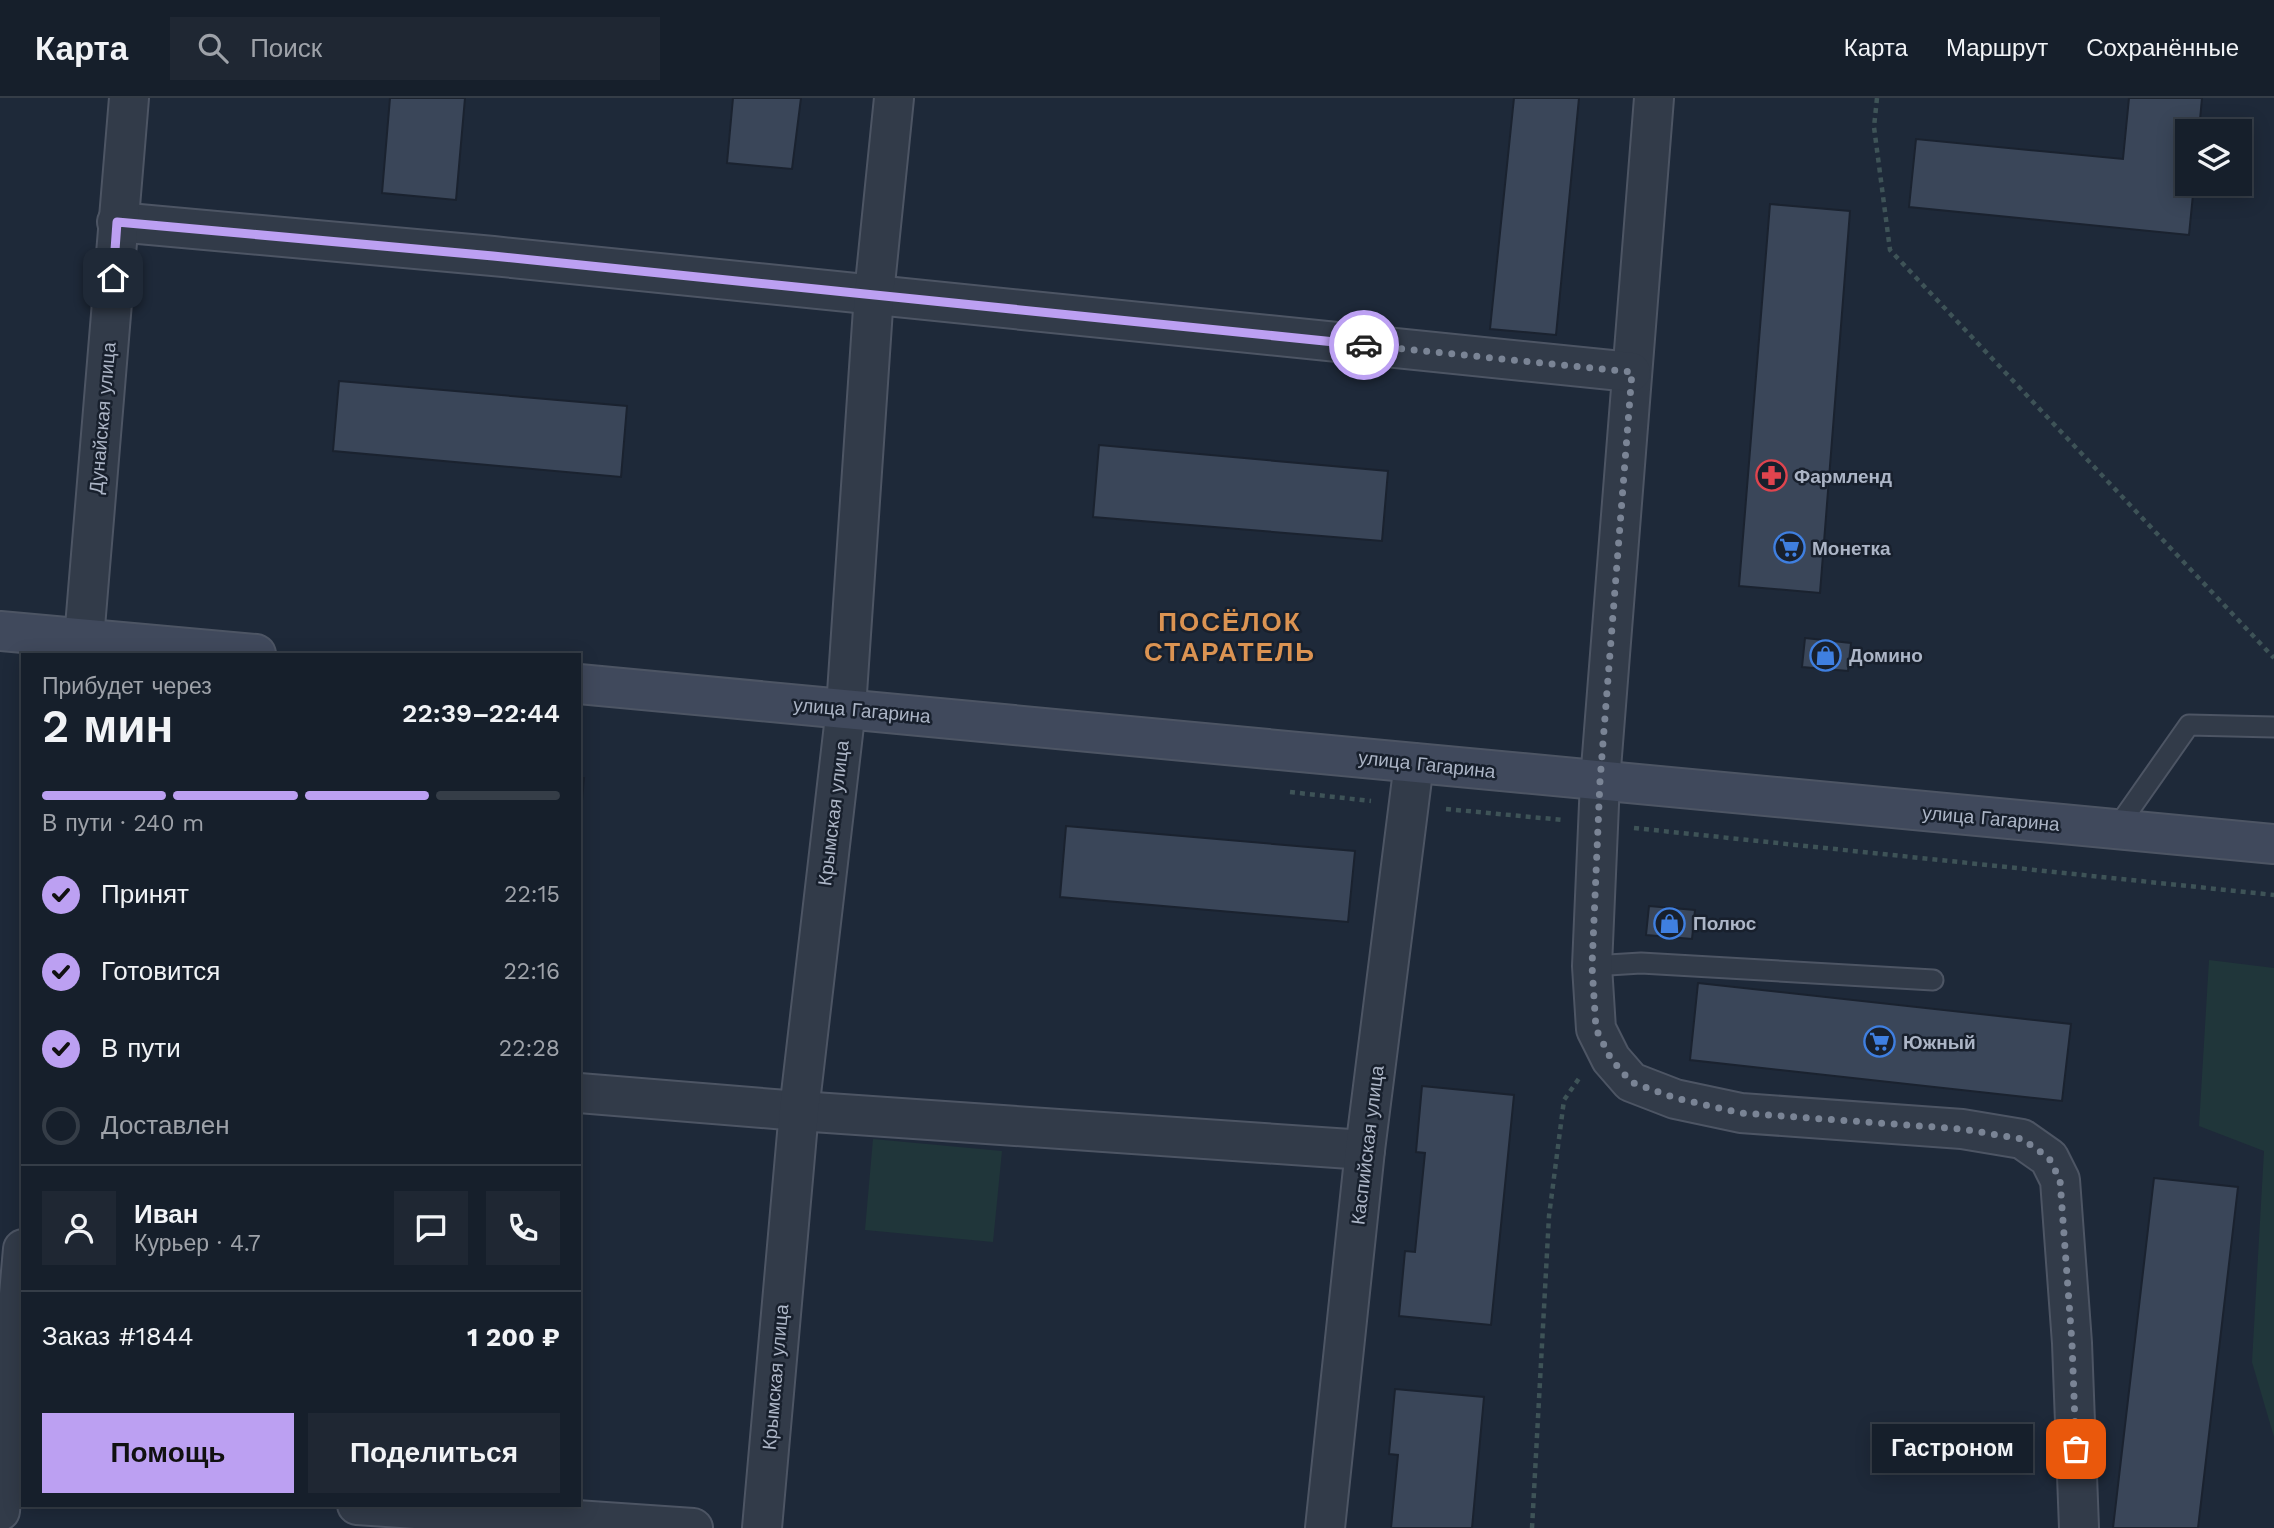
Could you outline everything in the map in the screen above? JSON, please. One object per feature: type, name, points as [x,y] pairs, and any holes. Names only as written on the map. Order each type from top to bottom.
[{"type":"street","name":"Дунайская улица","points":[[83,647],[129,98]]},
{"type":"street","name":"Крымская улица","points":[[762,1528],[799,1111],[846,708],[874,294],[894,98]]},
{"type":"street","points":[[1654,98],[1600,781],[1592,966],[1596,1029],[1611,1059],[1631,1082],[1675,1098],[1741,1113],[1962,1129],[2022,1139],[2049,1158],[2060,1180],[2072,1343],[2079,1528]]},
{"type":"street","points":[[117,222],[874,294],[1632,372]]},
{"type":"street","points":[[0,631],[83,647],[231,653]]},
{"type":"street","name":"улица Гагарина","points":[[581,684],[2274,844]]},
{"type":"street","name":"Каспийская улица","points":[[1325,1528],[1366,1150],[1414,763]]},
{"type":"street","points":[[581,1093],[1366,1150]]},
{"type":"street","points":[[9,1491],[21,1284]]},
{"type":"street","points":[[386,1507],[693,1528]]},
{"type":"lane","points":[[2116,829],[2189,725],[2274,727]]},
{"type":"lane","points":[[1592,966],[1641,963],[1933,980]]},
{"type":"path","points":[[1877,98],[1874,127],[1890,250],[2274,658]]},
{"type":"path","points":[[1532,1528],[1549,1216],[1564,1100],[1581,1075],[1611,1059]]},
{"type":"green space","points":[[2209,960],[2274,968],[2274,1437],[2252,1362],[2264,1151],[2199,1126]]},
{"type":"green space","points":[[873,1139],[1002,1151],[993,1242],[865,1230]]},
{"type":"building","points":[[390,98],[465,98],[456,200],[382,193]]},
{"type":"building","points":[[733,98],[801,98],[792,169],[727,163]]},
{"type":"building","points":[[1514,98],[1579,98],[1556,335],[1490,329]]},
{"type":"building","points":[[2129,98],[2202,98],[2200,119],[2175,119],[2175,196],[2193,196],[2189,235],[1909,207],[1916,139],[2123,159]]},
{"type":"building","points":[[1770,204],[1850,211],[1820,593],[1739,586]]},
{"type":"building","points":[[339,381],[627,406],[621,477],[333,451]]},
{"type":"building","points":[[1099,445],[1388,471],[1382,541],[1093,517]]},
{"type":"building","name":"Домино","points":[[1805,638],[1851,643],[1848,671],[1802,667]]},
{"type":"building","points":[[581,778],[584,778],[581,812]]},
{"type":"building","points":[[1066,826],[1355,851],[1348,922],[1060,897]]},
{"type":"building","name":"Полюс","points":[[1649,906],[1695,910],[1692,939],[1646,935]]},
{"type":"building","name":"Южный","points":[[1698,983],[2071,1024],[2062,1101],[1690,1060]]},
{"type":"building","points":[[1422,1086],[1514,1095],[1491,1325],[1399,1316],[1405,1251],[1415,1252],[1425,1153],[1416,1152]]},
{"type":"building","points":[[2154,1178],[2238,1187],[2198,1528],[2113,1528]]},
{"type":"building","points":[[1395,1389],[1484,1397],[1472,1528],[1391,1528],[1398,1455],[1389,1454]]},
{"type":"way so far","points":[[1364,345],[1632,372],[1600,781],[1592,966],[1596,1029],[1611,1059],[1631,1082],[1675,1098],[1741,1113],[1962,1129],[2022,1139],[2049,1158],[2060,1180],[2072,1343],[2076,1449]]},
{"type":"place","name":"Фармленд","points":[[1771,476]]},
{"type":"place","name":"Монетка","points":[[1789,548]]},
{"type":"place","name":"Домино","points":[[1826,655]]},
{"type":"place","name":"Полюс","points":[[1670,923]]},
{"type":"place","name":"Южный","points":[[1880,1042]]},
{"type":"place","name":"Гастроном","points":[[2076,1449]]},
{"type":"district","name":"ПОСЁЛОК СТАРАТЕЛЬ","points":[[1230,637]]},
{"type":"route","points":[[113,278],[117,222],[493,256],[1364,345]]}]
